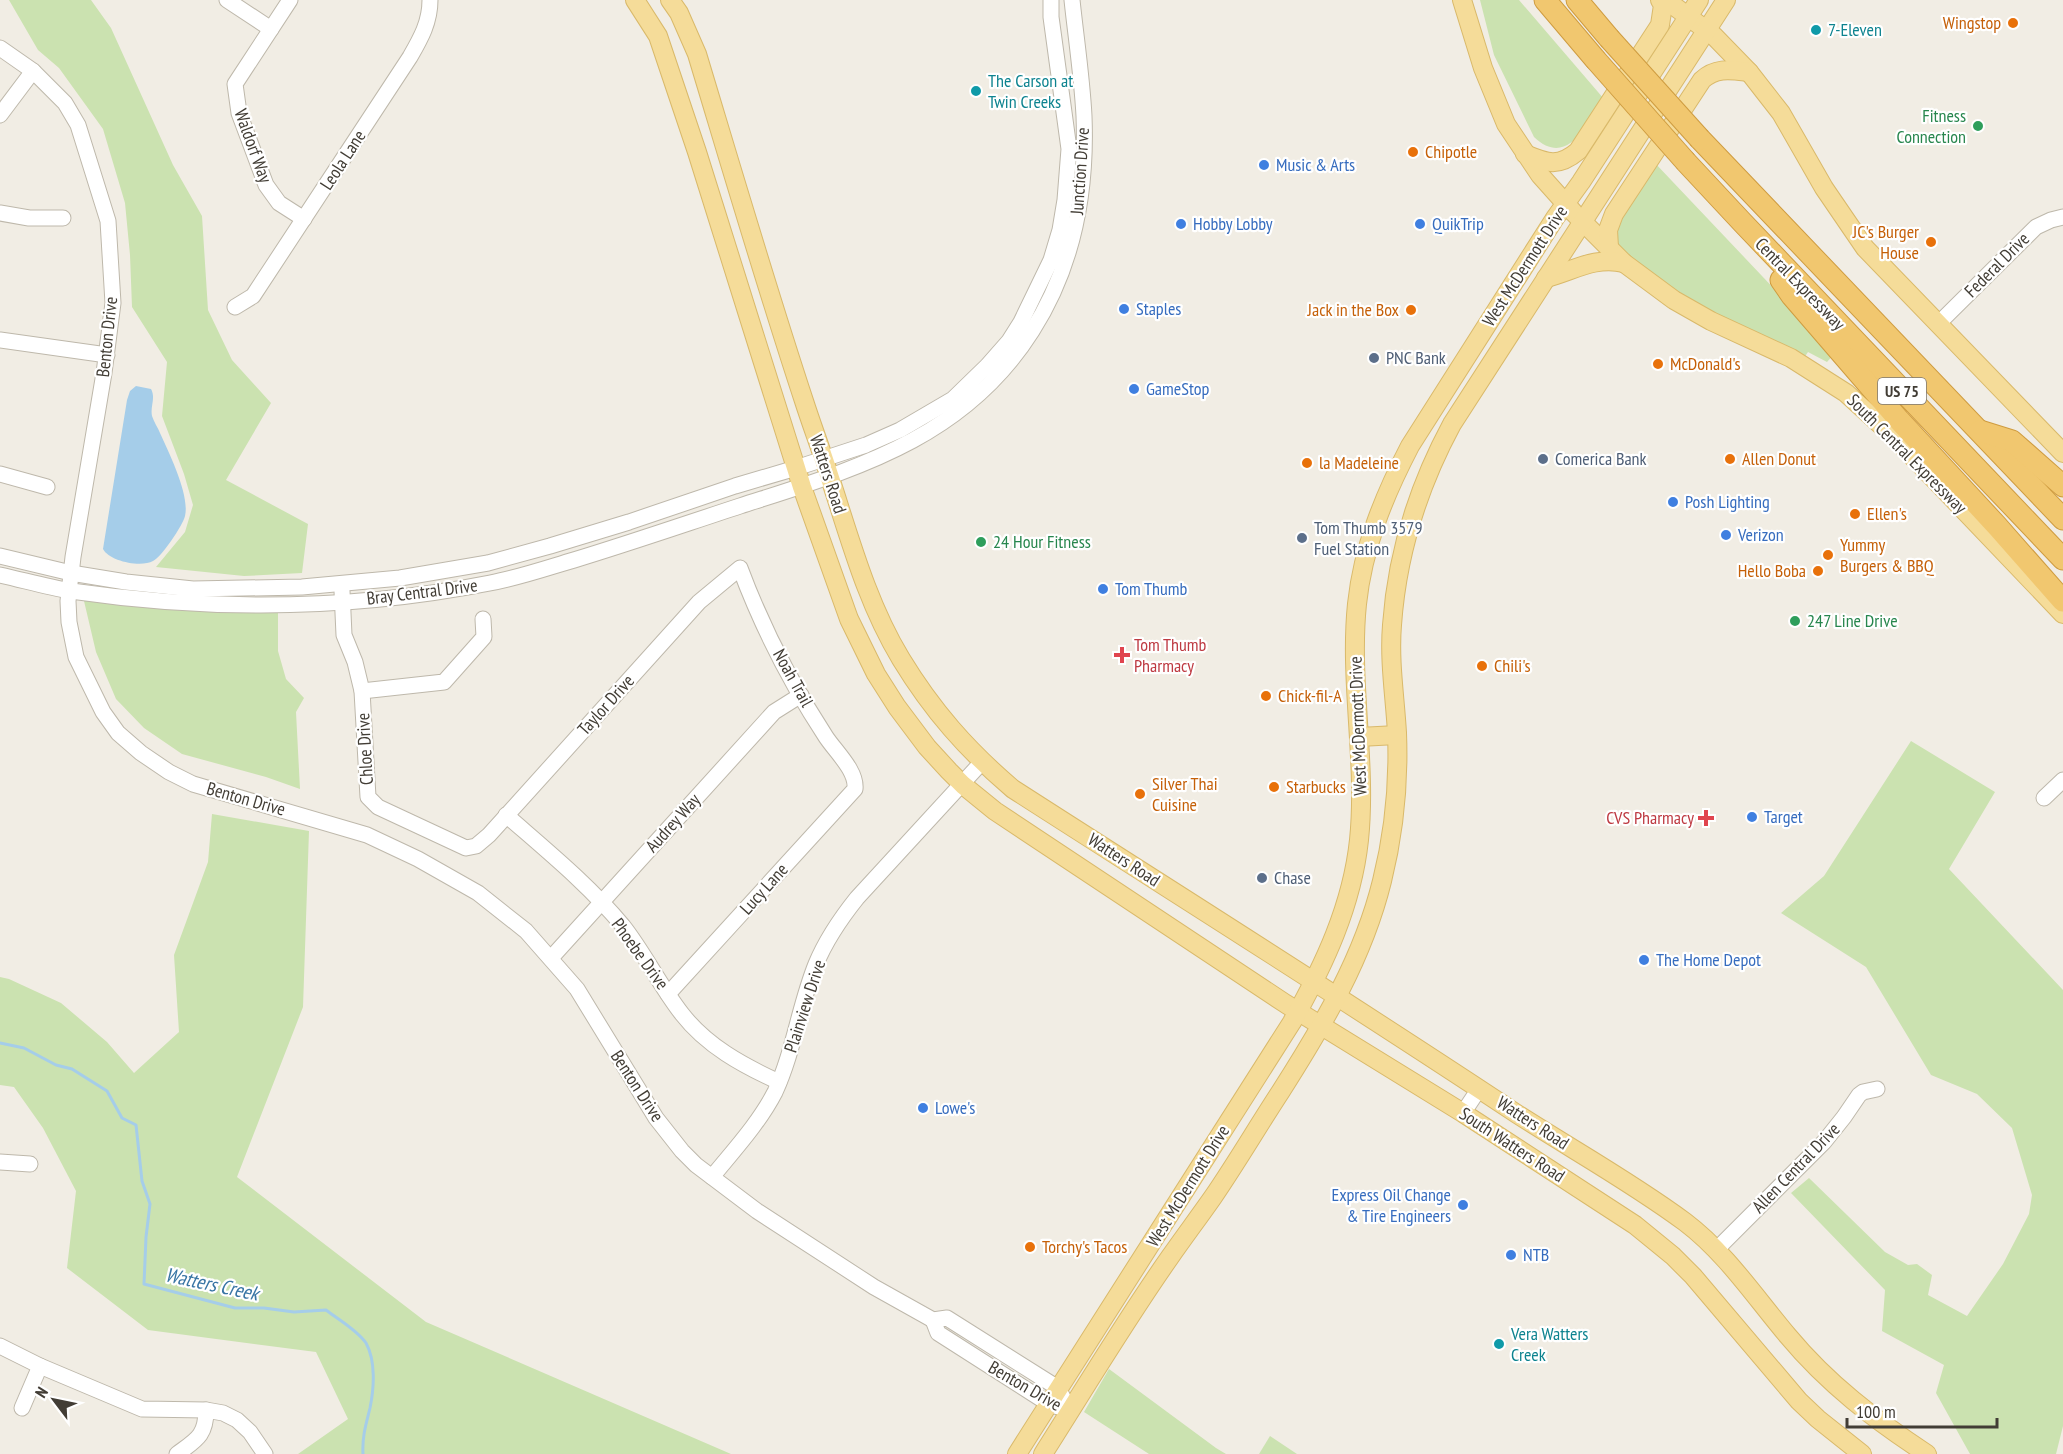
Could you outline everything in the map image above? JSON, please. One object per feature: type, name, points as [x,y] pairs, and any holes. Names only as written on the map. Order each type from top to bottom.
[{"type":"highway","name":"Central Expressway","points":[[1545,0],[1686,162],[2063,559]]},
{"type":"highway","name":"Central Expressway","points":[[1577,0],[1700,139],[2063,519]]},
{"type":"highway","points":[[1742,222],[1792,296],[1850,365],[2063,601]]},
{"type":"highway","points":[[1978,430],[2012,441],[2063,486]]},
{"type":"main road","name":"Watters Road","points":[[635,0],[658,36],[802,487],[849,619],[872,666],[897,707],[927,747],[963,785],[995,811],[1322,1025]]},
{"type":"main road","name":"Watters Road","points":[[670,0],[697,54],[782,334],[860,570],[900,657],[932,706],[982,762],[1013,789],[1693,1228],[1743,1279],[1788,1336],[1845,1395],[1868,1414],[1927,1454]]},
{"type":"main road","name":"South Central Expressway","points":[[1462,0],[1483,68],[1510,131],[1525,154],[1582,221],[1624,263],[1649,283],[1694,312],[1791,358],[1846,393],[1893,436],[2063,614]]},
{"type":"main road","points":[[1525,154],[1543,161],[1560,162],[1570,158],[1578,151],[1660,25],[1663,5],[1660,0]]},
{"type":"main road","points":[[1666,0],[1706,30],[1749,72],[1781,113],[1824,188],[1858,239],[1881,266],[2063,453]]},
{"type":"main road","name":"West McDermott Drive","points":[[1017,1454],[1298,1011],[1314,982],[1342,917],[1355,868],[1361,803],[1355,648],[1357,604],[1367,546],[1379,510],[1410,446],[1700,0]]},
{"type":"main road","name":"West McDermott Drive","points":[[1043,1454],[1168,1260],[1212,1199],[1322,1025],[1337,997],[1365,934],[1382,880],[1391,834],[1397,788],[1392,627],[1400,560],[1416,501],[1433,460],[1467,400],[1726,0]]},
{"type":"main road","points":[[1609,247],[1608,230],[1614,214],[1702,80],[1709,73],[1722,69],[1749,72]]},
{"type":"main road","points":[[1545,278],[1568,272],[1588,262],[1611,260],[1624,263]]},
{"type":"main road","points":[[1410,446],[1433,460]]},
{"type":"main road","points":[[1359,737],[1397,735]]},
{"type":"main road","name":"South Watters Road","points":[[1322,1025],[1635,1225],[1673,1256],[1699,1282],[1799,1401],[1862,1454]]},
{"type":"main road","points":[[1190,1184],[1212,1199]]},
{"type":"street","points":[[227,0],[271,29]]},
{"type":"street","name":"Waldorf Way","points":[[290,0],[235,84],[236,100],[266,184],[279,203],[304,219]]},
{"type":"street","name":"Leola Lane","points":[[235,307],[254,296],[423,35],[430,15],[430,0]]},
{"type":"street","name":"Junction Drive","points":[[823,459],[866,445],[900,430],[953,399],[1009,341],[1021,322],[1051,260],[1059,235],[1065,200],[1069,149],[1051,0]]},
{"type":"street","name":"Junction Drive","points":[[830,477],[884,456],[940,424],[963,407],[1002,370],[1033,330],[1055,287],[1073,236],[1081,197],[1084,113],[1072,0]]},
{"type":"street","name":"Benton Drive","points":[[0,48],[33,71],[65,103],[78,125],[108,221],[113,303],[107,355],[71,573],[69,622],[76,657],[87,682],[103,712],[118,733],[141,753],[169,772],[193,784],[341,826],[395,847],[478,893],[526,931],[577,989],[656,1118],[682,1151],[712,1178],[767,1218],[874,1287],[933,1320],[938,1333],[1054,1396],[1070,1412]]},
{"type":"street","points":[[1057,61],[1066,68],[1084,137]]},
{"type":"street","points":[[0,115],[33,71]]},
{"type":"street","points":[[0,213],[29,218],[63,218]]},
{"type":"street","name":"Federal Drive","points":[[1938,324],[2036,227],[2063,217]]},
{"type":"street","points":[[0,340],[107,355]]},
{"type":"street","points":[[940,424],[945,409],[966,392],[977,376]]},
{"type":"street","name":"Bray Central Drive","points":[[0,556],[71,573],[126,582],[193,588],[302,587],[400,578],[488,563],[592,533],[823,459]]},
{"type":"street","points":[[0,474],[47,487]]},
{"type":"street","name":"Bray Central Drive","points":[[0,575],[69,590],[204,604],[298,605],[398,597],[492,583],[636,541],[830,477]]},
{"type":"street","name":"Noah Trail","points":[[740,568],[769,635],[801,695],[856,782]]},
{"type":"street","name":"Taylor Drive","points":[[476,846],[699,602],[740,568]]},
{"type":"street","name":"Chloe Drive","points":[[342,583],[344,636],[355,662],[362,691],[368,797],[378,807],[435,832],[458,846],[466,848],[476,846]]},
{"type":"street","points":[[362,691],[444,682],[484,637],[483,619]]},
{"type":"street","name":"Audrey Way","points":[[550,958],[774,712],[801,695]]},
{"type":"street","name":"Plainview Drive","points":[[712,1178],[761,1116],[779,1082],[816,965],[842,918],[857,898],[982,762]]},
{"type":"street","points":[[2044,798],[2063,780]]},
{"type":"street","name":"Lucy Lane","points":[[668,994],[849,796],[855,789],[856,782]]},
{"type":"street","name":"Phoebe Drive","points":[[506,815],[570,871],[622,925],[682,1014],[706,1039],[753,1070],[779,1082]]},
{"type":"street","points":[[1463,1113],[1479,1089]]},
{"type":"street","name":"Allen Central Drive","points":[[1716,1251],[1824,1142],[1859,1095],[1877,1089]]},
{"type":"street","points":[[0,1162],[30,1164]]},
{"type":"street","points":[[0,1346],[40,1366],[142,1409],[206,1410],[223,1413],[237,1420],[250,1432],[265,1454]]},
{"type":"street","points":[[22,1408],[40,1366]]},
{"type":"street","points":[[177,1454],[200,1437],[206,1425],[206,1410]]},
{"type":"green space","points":[[9,0],[91,0],[111,28],[173,165],[202,216],[208,310],[232,360],[271,403],[226,480],[308,524],[302,573],[244,576],[156,567],[185,532],[193,505],[162,416],[167,362],[132,307],[125,203],[103,129],[59,68],[38,50]]},
{"type":"green space","points":[[1480,0],[1519,0],[1604,99],[1583,130],[1567,145],[1557,148],[1546,146],[1534,137],[1494,55]]},
{"type":"green space","points":[[1654,162],[1835,353],[1827,362],[1808,352],[1804,358],[1671,291],[1636,265],[1617,245],[1614,221]]},
{"type":"green space","points":[[94,598],[162,606],[176,610],[278,613],[278,651],[286,679],[304,698],[296,712],[300,789],[266,777],[182,754],[144,728],[116,699],[96,652],[84,601]]},
{"type":"green space","points":[[1911,741],[1995,792],[1949,869],[2063,990],[2063,1426],[2056,1454],[1970,1454],[1936,1393],[1944,1365],[1882,1331],[1885,1290],[1791,1193],[1809,1178],[1885,1252],[1908,1265],[1917,1264],[1932,1275],[1928,1295],[1967,1316],[2003,1264],[2029,1214],[2032,1195],[2012,1128],[1977,1094],[1931,1075],[1866,967],[1781,913],[1824,876]]},
{"type":"green space","points":[[212,814],[309,831],[303,1007],[237,1177],[426,1322],[731,1454],[298,1454],[348,1419],[316,1352],[148,1330],[67,1268],[76,1191],[43,1128],[14,1087],[0,1085],[0,977],[61,1003],[107,1042],[134,1073],[179,1032],[174,955],[208,862]]},
{"type":"green space","points":[[1109,1369],[1226,1454],[1149,1454],[1084,1412]]},
{"type":"green space","points":[[1270,1436],[1297,1454],[1259,1454]]},
{"type":"water","points":[[136,386],[151,389],[152,416],[178,474],[186,507],[185,516],[166,548],[157,559],[141,564],[118,560],[103,549],[127,400],[130,391]]},
{"type":"waterway","name":"Watters Creek","points":[[0,1043],[24,1048],[56,1065],[72,1069],[107,1091],[122,1118],[136,1125],[142,1181],[150,1204],[144,1284],[235,1308],[264,1308],[294,1312],[326,1310],[362,1338],[369,1350],[373,1375],[363,1454]]},
{"type":"place","name":"Wingstop","points":[[2013,23]]},
{"type":"place","name":"7-Eleven","points":[[1816,30]]},
{"type":"place","name":"The Carson at Twin Creeks","points":[[976,91]]},
{"type":"place","name":"Fitness Connection","points":[[1978,126]]},
{"type":"place","name":"Chipotle","points":[[1413,152]]},
{"type":"place","name":"Music & Arts","points":[[1264,165]]},
{"type":"place","name":"Hobby Lobby","points":[[1181,224]]},
{"type":"place","name":"QuikTrip","points":[[1420,224]]},
{"type":"place","name":"JC's Burger House","points":[[1931,242]]},
{"type":"place","name":"Staples","points":[[1124,309]]},
{"type":"place","name":"Jack in the Box","points":[[1411,310]]},
{"type":"place","name":"PNC Bank","points":[[1374,358]]},
{"type":"place","name":"McDonald's","points":[[1658,364]]},
{"type":"place","name":"GameStop","points":[[1134,389]]},
{"type":"place","name":"Comerica Bank","points":[[1543,459]]},
{"type":"place","name":"Allen Donut","points":[[1730,459]]},
{"type":"place","name":"la Madeleine","points":[[1307,463]]},
{"type":"place","name":"Posh Lighting","points":[[1673,502]]},
{"type":"place","name":"Ellen's","points":[[1855,514]]},
{"type":"place","name":"Verizon","points":[[1726,535]]},
{"type":"place","name":"Tom Thumb 3579 Fuel Station","points":[[1302,538]]},
{"type":"place","name":"24 Hour Fitness","points":[[981,542]]},
{"type":"place","name":"Yummy Burgers & BBQ","points":[[1828,555]]},
{"type":"place","name":"Hello Boba","points":[[1818,571]]},
{"type":"place","name":"Tom Thumb","points":[[1103,589]]},
{"type":"place","name":"247 Line Drive","points":[[1795,621]]},
{"type":"place","name":"Tom Thumb Pharmacy","points":[[1122,655]]},
{"type":"place","name":"Chili's","points":[[1482,666]]},
{"type":"place","name":"Chick-fil-A","points":[[1266,696]]},
{"type":"place","name":"Starbucks","points":[[1274,787]]},
{"type":"place","name":"Silver Thai Cuisine","points":[[1140,794]]},
{"type":"place","name":"Target","points":[[1752,817]]},
{"type":"place","name":"CVS Pharmacy","points":[[1706,818]]},
{"type":"place","name":"Chase","points":[[1262,878]]},
{"type":"place","name":"The Home Depot","points":[[1644,960]]},
{"type":"place","name":"Lowe's","points":[[923,1108]]},
{"type":"place","name":"Express Oil Change & Tire Engineers","points":[[1463,1205]]},
{"type":"place","name":"Torchy's Tacos","points":[[1030,1247]]},
{"type":"place","name":"NTB","points":[[1511,1255]]},
{"type":"place","name":"Vera Watters Creek","points":[[1499,1344]]}]
